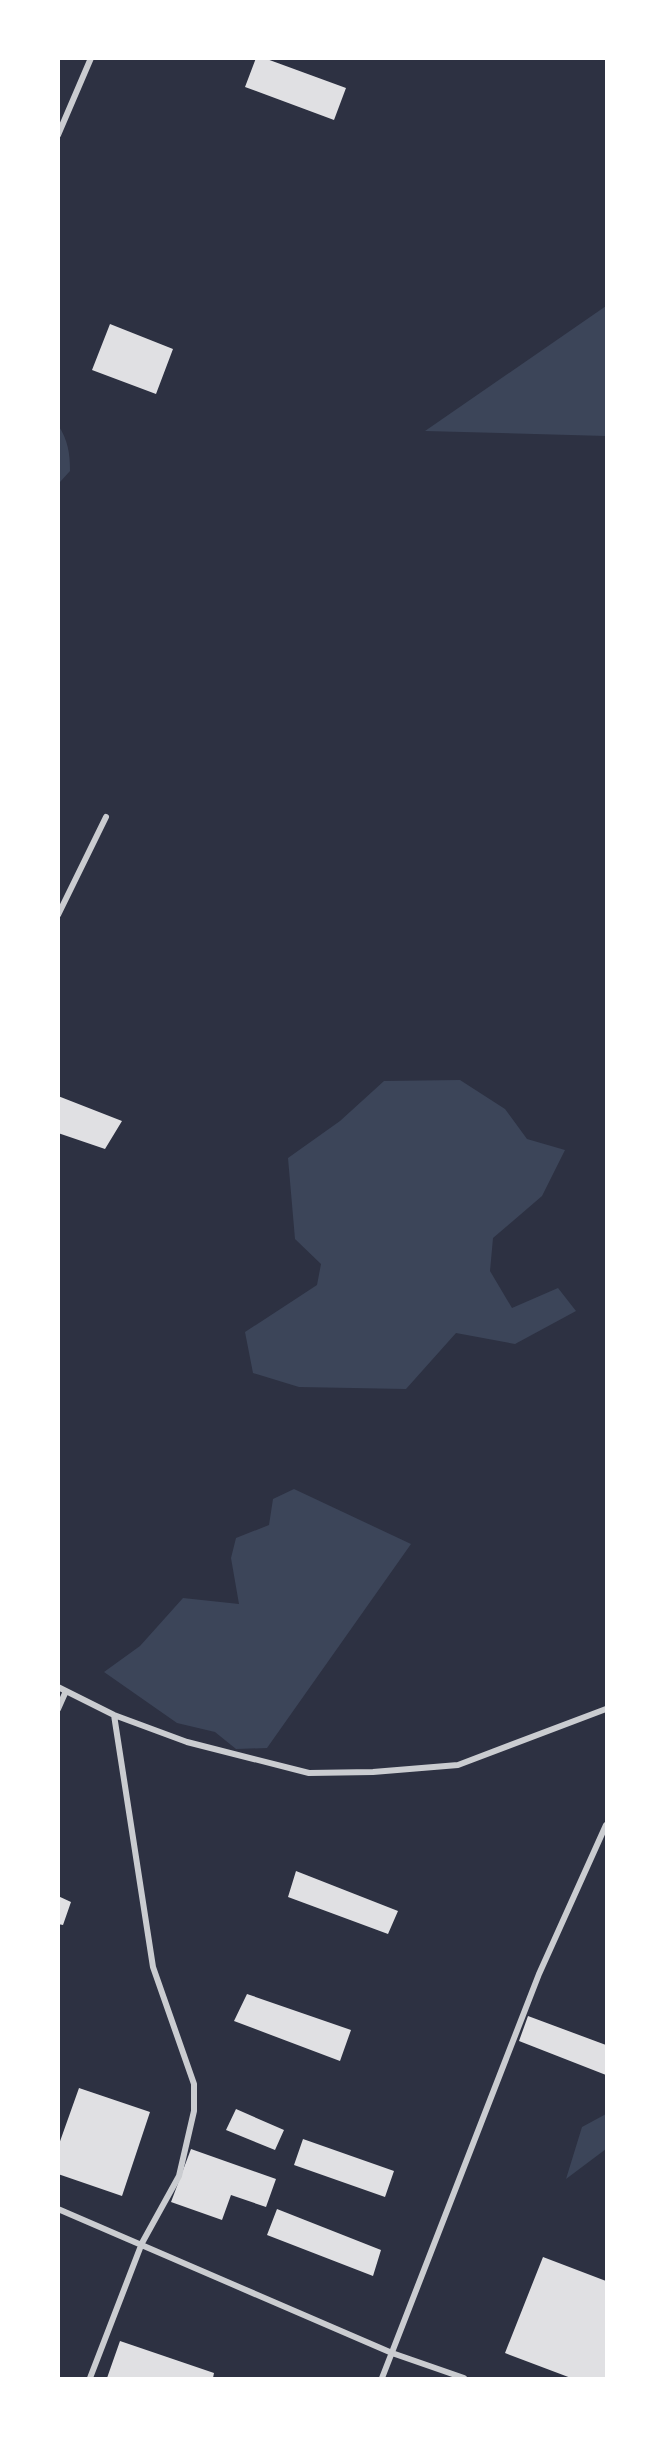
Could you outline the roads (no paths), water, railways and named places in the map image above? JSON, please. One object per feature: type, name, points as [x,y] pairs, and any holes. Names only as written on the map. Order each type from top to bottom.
[{"type":"street","points":[[58,135],[91,58]]},
{"type":"street","points":[[58,915],[106,817]]},
{"type":"street","points":[[58,1687],[114,1715],[187,1742],[309,1773],[373,1772],[458,1764],[606,1709]]},
{"type":"street","points":[[58,1708],[66,1691]]},
{"type":"street","points":[[90,2379],[142,2243],[179,2176],[194,2111],[194,2084],[153,1967],[114,1715]]},
{"type":"street","points":[[382,2379],[539,1974],[606,1825]]},
{"type":"street","points":[[58,2209],[142,2243],[392,2353],[464,2379]]}]
